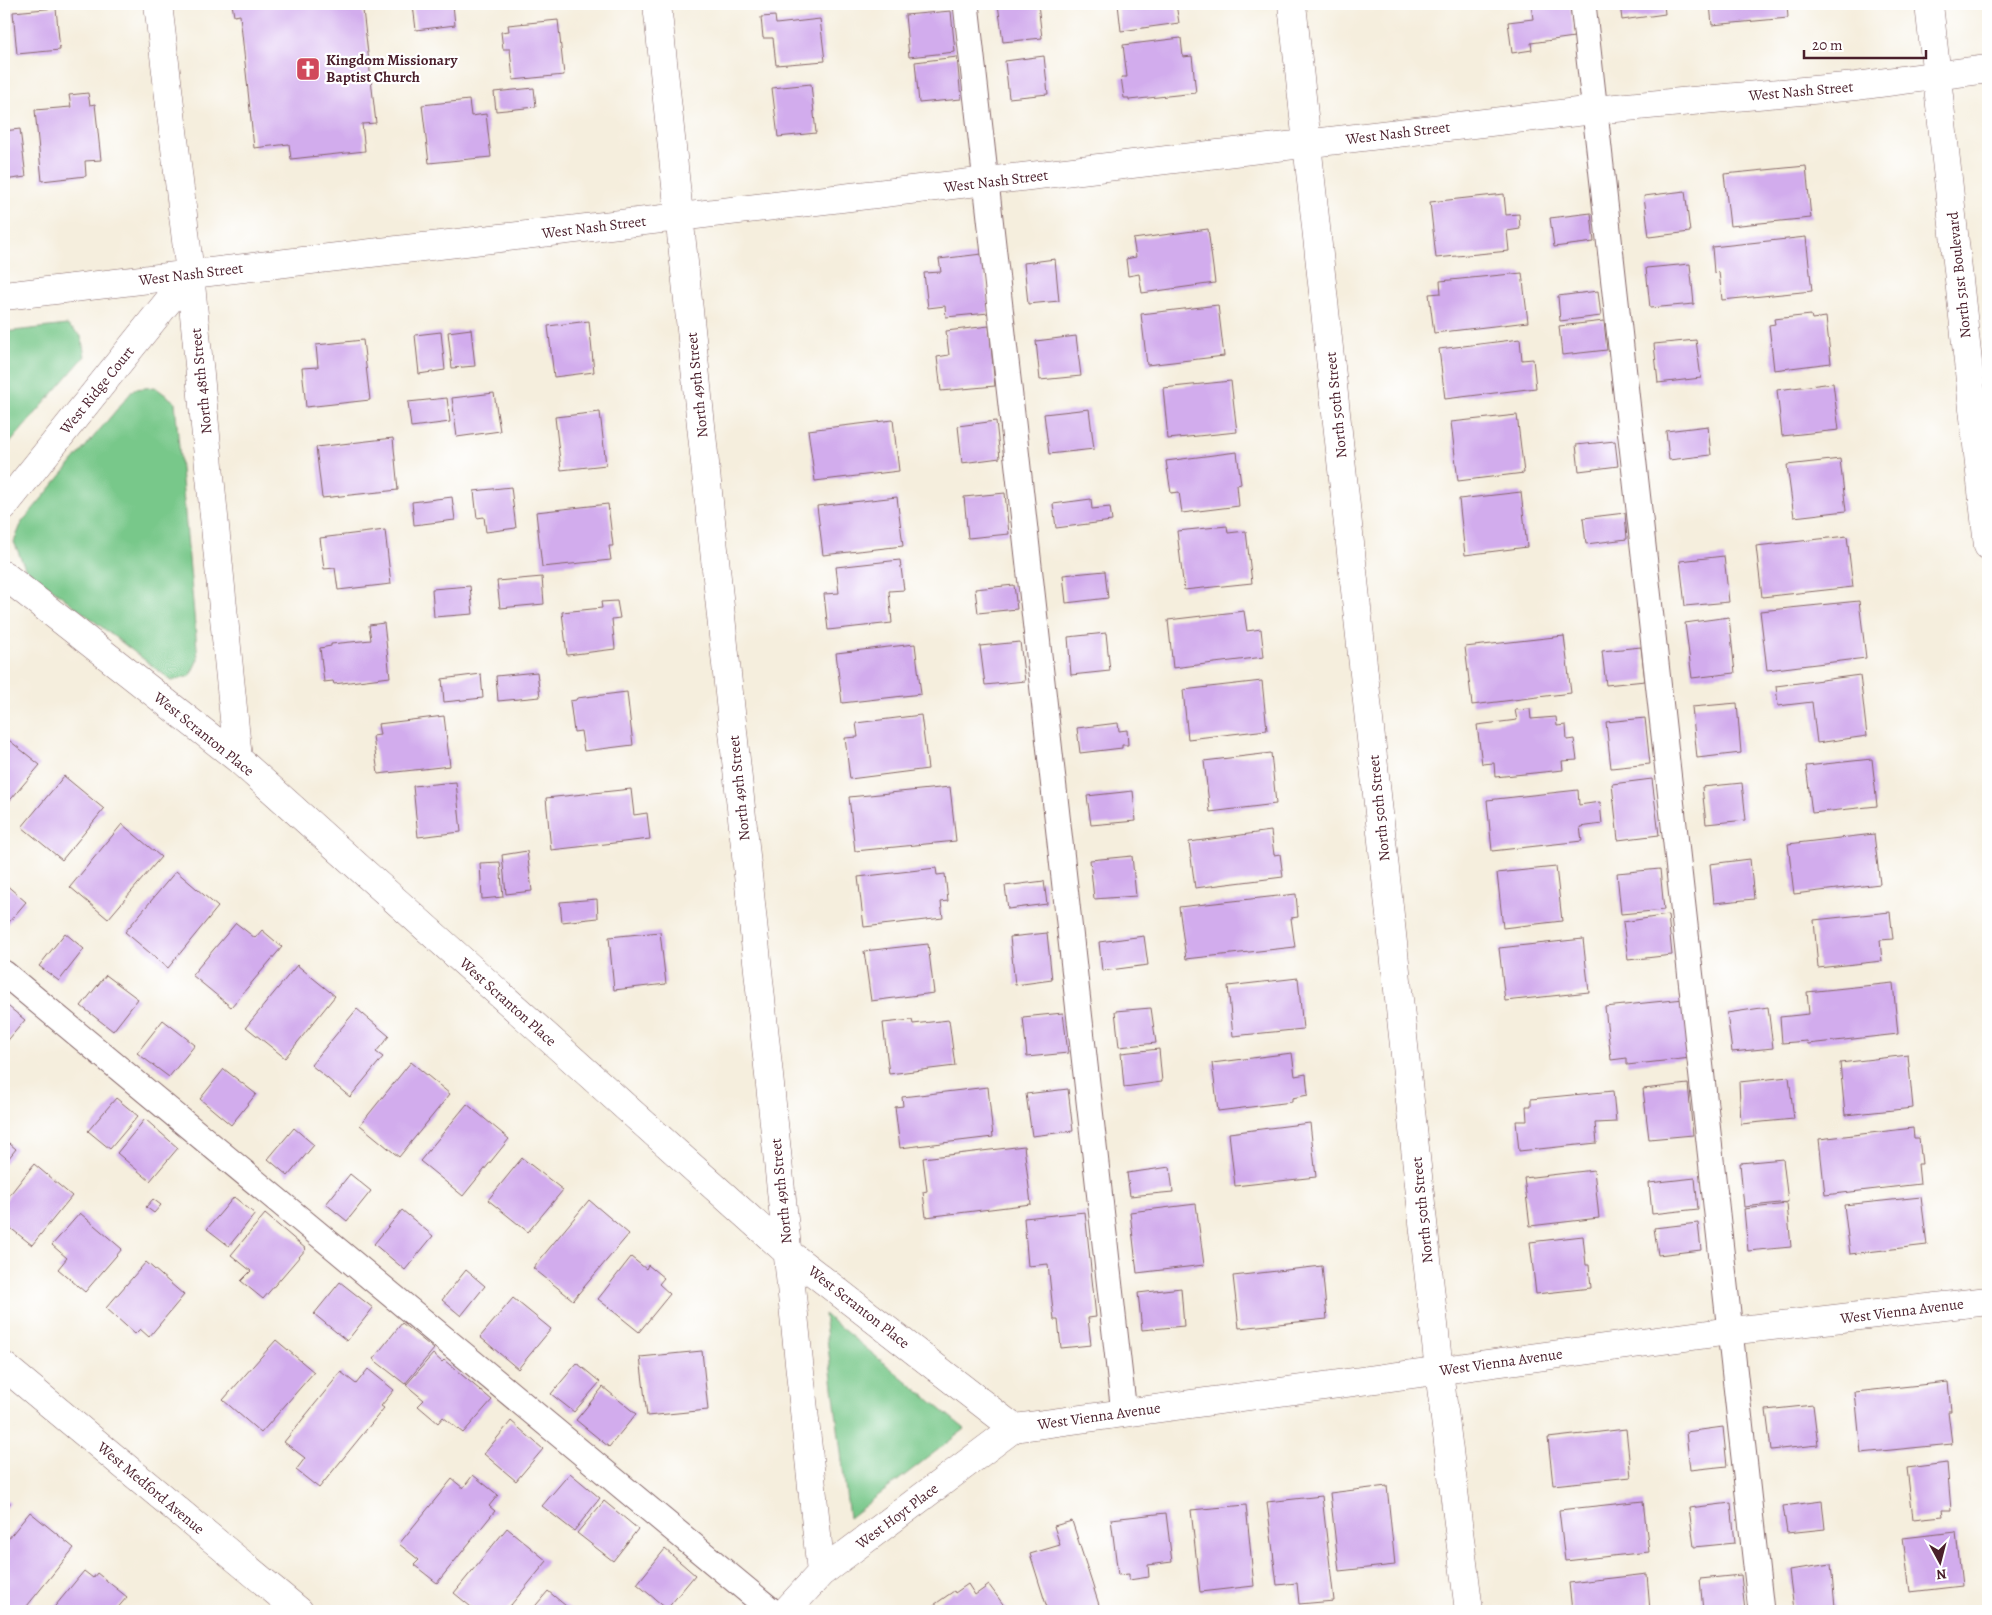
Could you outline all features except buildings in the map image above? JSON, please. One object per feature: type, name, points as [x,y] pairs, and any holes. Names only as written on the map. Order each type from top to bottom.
[{"type":"street","name":"North 48th Street","points":[[158,4],[190,274],[238,759]]},
{"type":"street","name":"North 49th Street","points":[[657,4],[821,1573]]},
{"type":"street","name":"North 50th Street","points":[[1292,4],[1439,1371],[1469,1611]]},
{"type":"street","name":"North 51st Boulevard","points":[[1929,4],[1988,546]]},
{"type":"street","name":"West Nash Street","points":[[4,296],[1594,110],[1856,86],[1988,69]]},
{"type":"street","name":"West Ridge Court","points":[[4,506],[190,274]]},
{"type":"street","name":"West Scranton Place","points":[[4,575],[238,759],[787,1252],[1014,1428]]},
{"type":"street","name":"West Vienna Avenue","points":[[1014,1428],[1730,1331],[1988,1301]]},
{"type":"street","name":"West Medford Avenue","points":[[4,1366],[299,1611]]},
{"type":"street","name":"West Hoyt Place","points":[[786,1611],[821,1573],[1014,1428]]},
{"type":"lane","points":[[966,4],[1124,1413]]},
{"type":"lane","points":[[1583,4],[1761,1611]]},
{"type":"lane","points":[[4,973],[772,1611]]},
{"type":"green space","points":[[67,325],[81,336],[85,356],[4,450],[4,332]]},
{"type":"green space","points":[[155,387],[175,402],[198,659],[190,676],[172,681],[25,568],[14,542],[22,522],[134,389]]},
{"type":"green space","points":[[824,1314],[965,1429],[849,1518]]},
{"type":"place","name":"Kingdom Missionary Baptist Church","points":[[308,69]]}]
